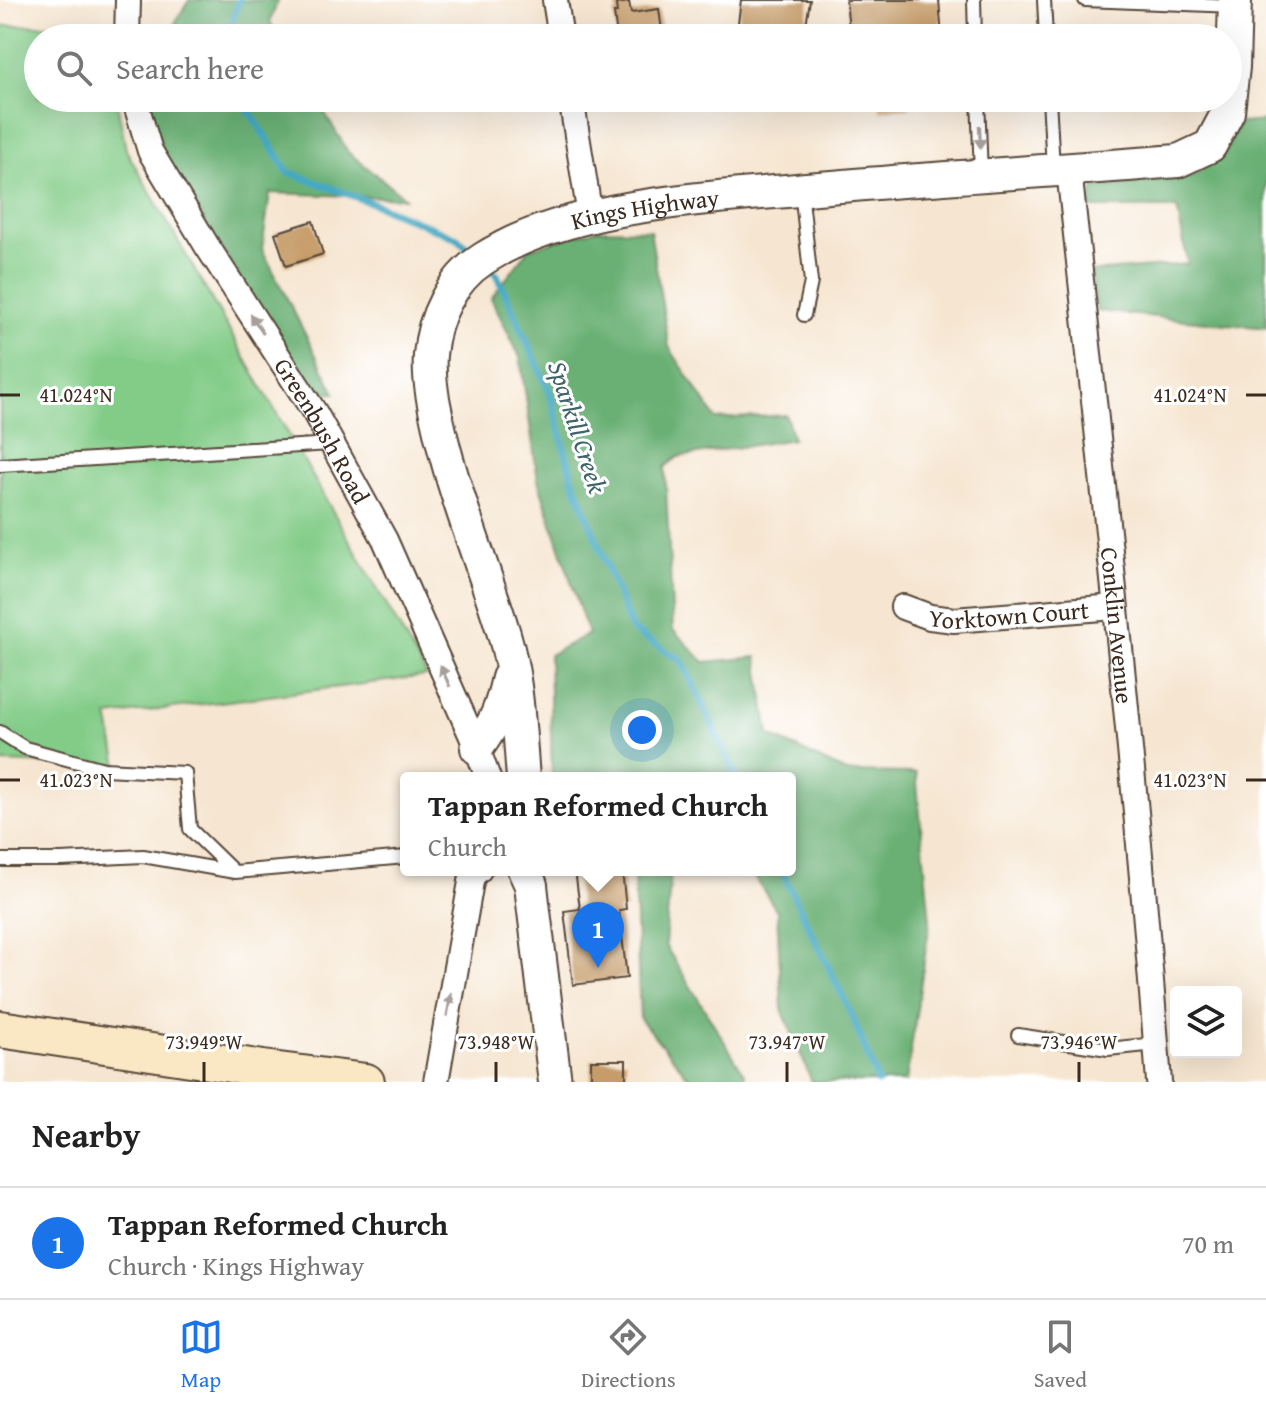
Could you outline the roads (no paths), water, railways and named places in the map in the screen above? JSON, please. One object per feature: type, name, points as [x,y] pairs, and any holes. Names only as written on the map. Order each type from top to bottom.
[{"type":"main road","points":[[0,1029],[262,1075],[366,1082]]},
{"type":"street","points":[[127,24],[128,0]]},
{"type":"street","points":[[555,0],[559,24]]},
{"type":"street","name":"Kings Highway","points":[[1234,24],[1235,3]]},
{"type":"street","name":"Greenbush Road","points":[[138,112],[150,151],[315,413],[385,540],[486,772]]},
{"type":"street","points":[[573,112],[590,216]]},
{"type":"street","name":"Kings Highway","points":[[522,772],[515,690],[505,638],[448,463],[432,401],[430,356],[437,316],[457,281],[481,260],[535,231],[590,216],[703,199],[1178,161],[1210,146],[1228,112]]},
{"type":"street","name":"Conklin Avenue","points":[[1061,170],[1115,607],[1159,1082]]},
{"type":"street","name":"Yorktown Court","points":[[903,607],[930,617],[954,620],[1115,607]]},
{"type":"street","points":[[477,748],[500,711],[511,667]]},
{"type":"street","points":[[436,1082],[472,876]]},
{"type":"street","points":[[527,876],[531,885],[555,1082]]},
{"type":"lane","points":[[974,0],[975,24]]},
{"type":"lane","points":[[1044,0],[1045,24]]},
{"type":"lane","points":[[1085,0],[1235,3]]},
{"type":"lane","points":[[979,112],[982,177]]},
{"type":"lane","points":[[1051,112],[1061,170]]},
{"type":"lane","points":[[801,190],[811,282],[804,315]]},
{"type":"lane","points":[[0,465],[330,444]]},
{"type":"lane","points":[[0,732],[25,748],[104,769],[185,773],[190,829],[233,871]]},
{"type":"lane","points":[[0,860],[143,856],[233,871],[400,857]]},
{"type":"lane","points":[[1018,1035],[1108,1049],[1156,1044]]},
{"type":"waterway","name":"Sparkill Creek","points":[[231,24],[239,0]]},
{"type":"waterway","name":"Sparkill Creek","points":[[250,112],[288,172],[457,238],[475,255]]},
{"type":"waterway","name":"Sparkill Creek","points":[[487,266],[497,275],[550,393],[572,477],[632,630],[682,661],[734,772]]},
{"type":"waterway","name":"Sparkill Creek","points":[[784,876],[851,1013],[878,1082]]},
{"type":"place","name":"Tappan Reformed Church","points":[[598,968]]}]
